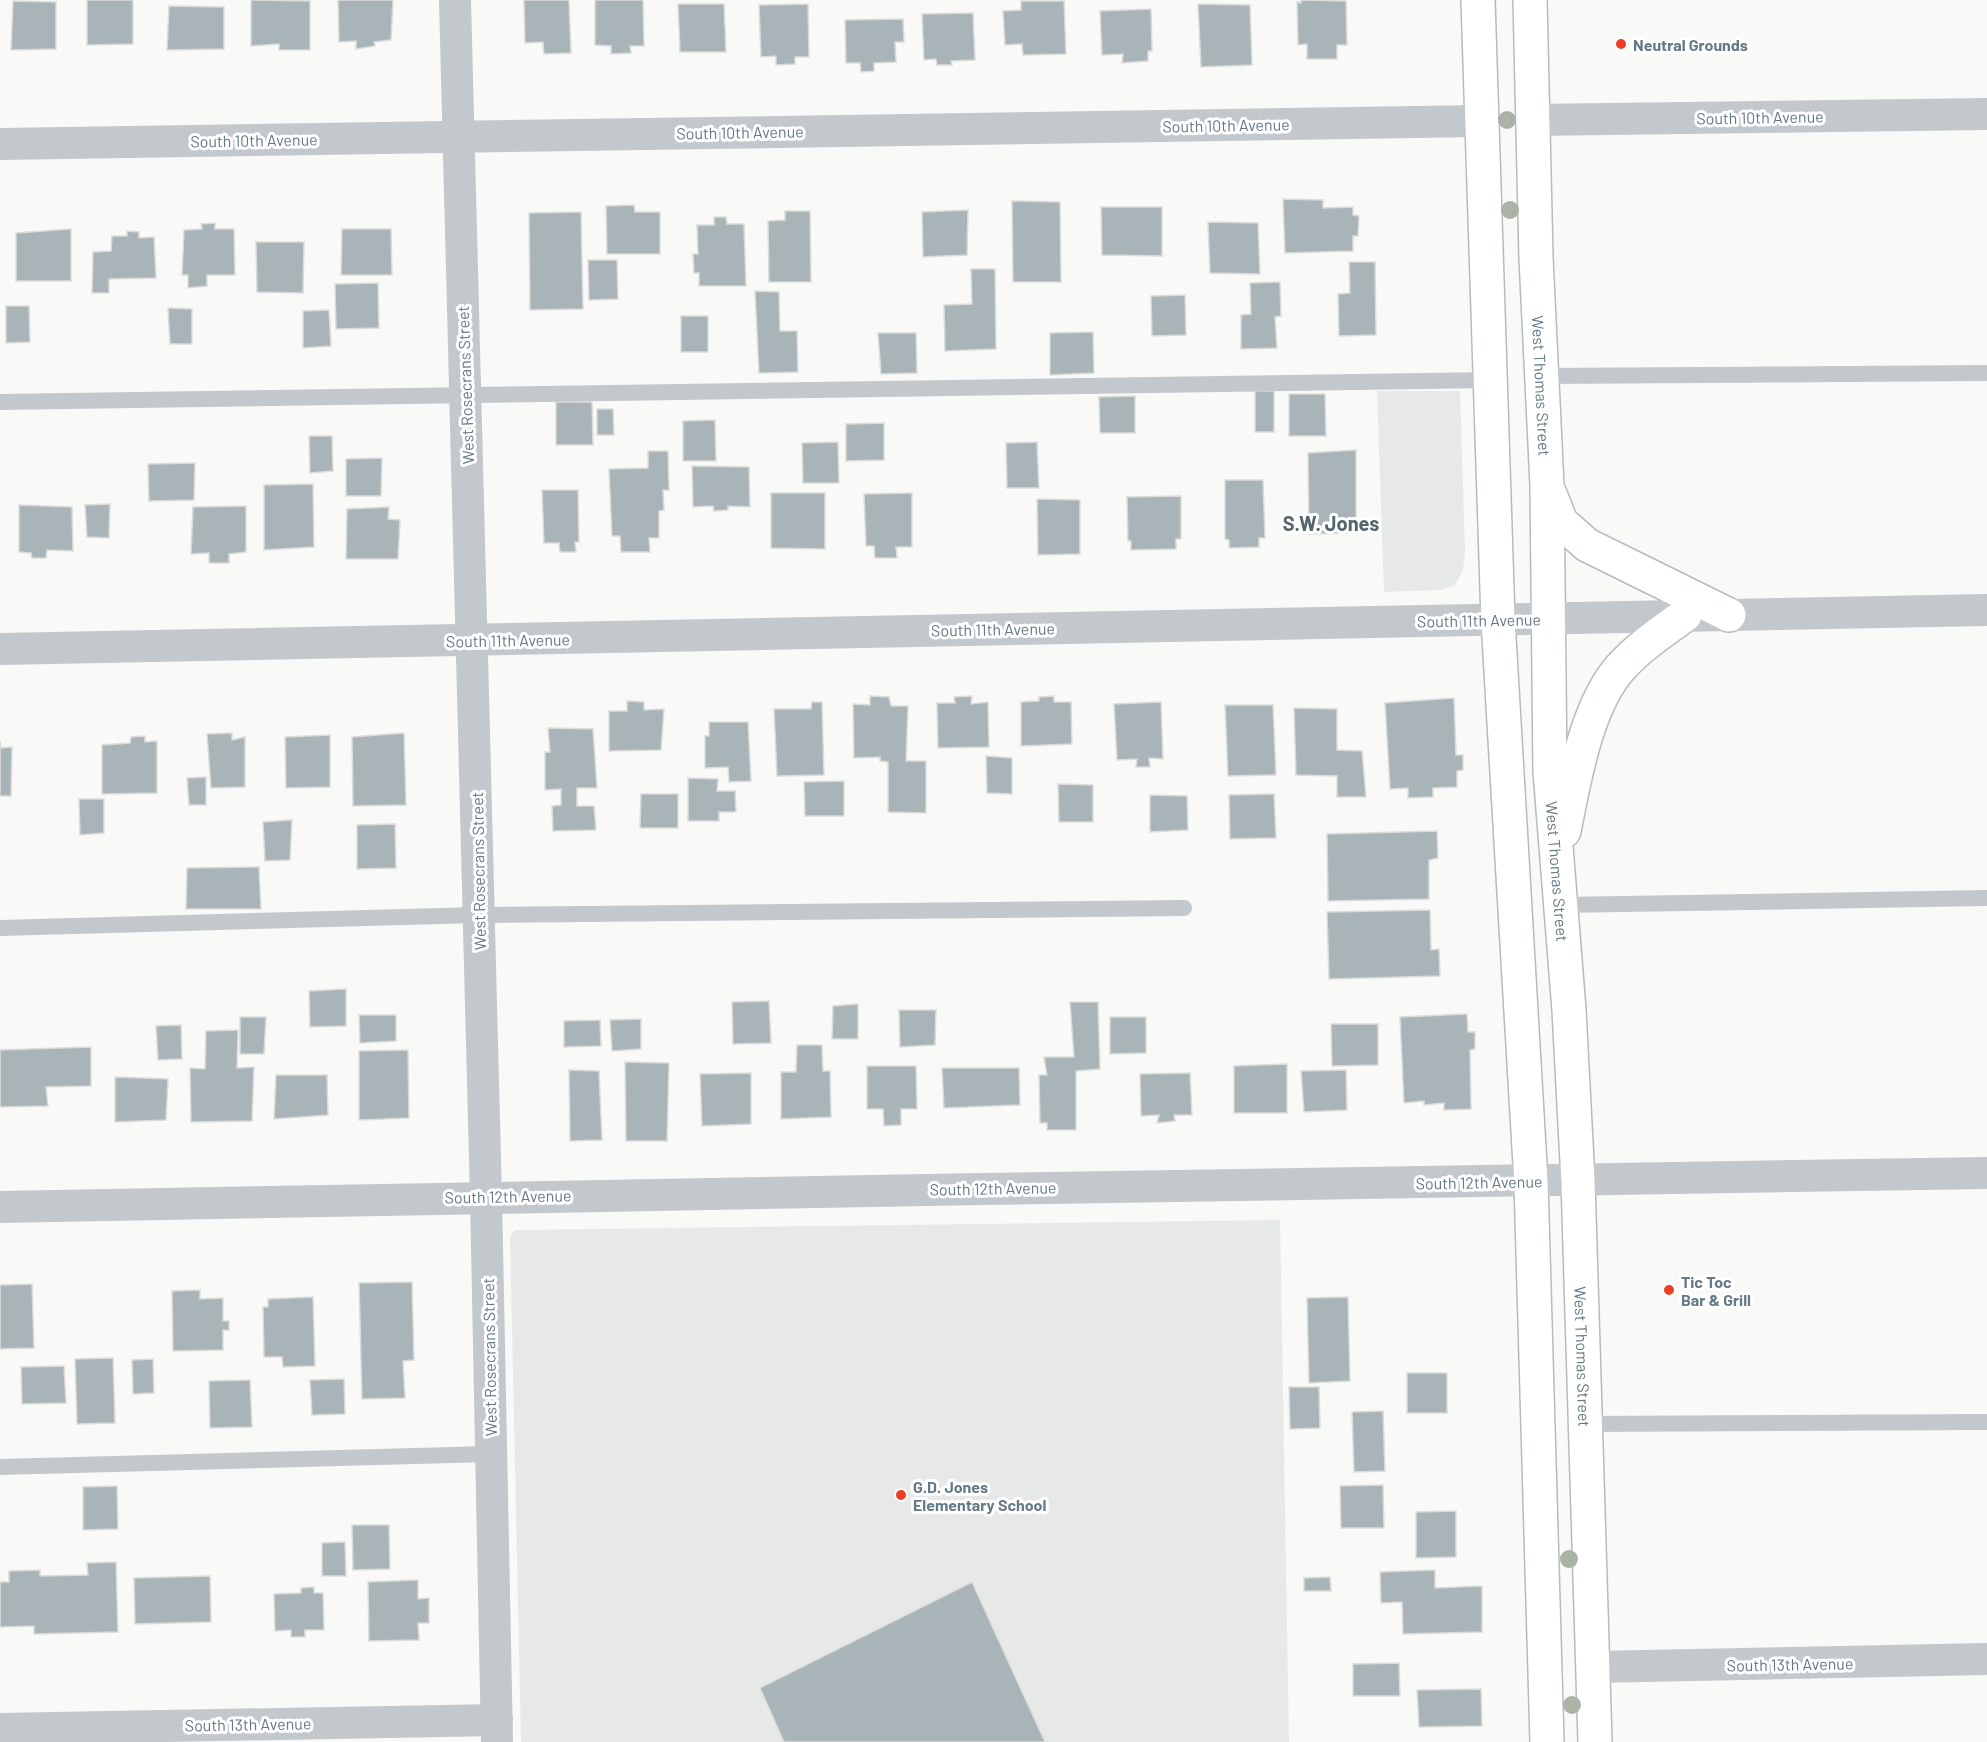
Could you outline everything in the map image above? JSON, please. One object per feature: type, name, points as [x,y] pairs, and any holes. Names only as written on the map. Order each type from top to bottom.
[{"type":"main road","points":[[1478,0],[1480,121],[1492,380],[1498,620],[1532,1182],[1547,1742]]},
{"type":"main road","name":"West Thomas Street","points":[[1530,0],[1532,120],[1547,485],[1550,771],[1569,1010],[1578,1181],[1595,1742]]},
{"type":"main road","points":[[1547,485],[1561,522],[1587,545],[1729,615]]},
{"type":"main road","points":[[1557,868],[1581,758],[1599,702],[1607,686],[1628,660],[1685,615]]},
{"type":"street","name":"West Rosecrans Street","points":[[455,0],[486,1197],[497,1731]]},
{"type":"street","name":"South 10th Avenue","points":[[1532,120],[1987,114]]},
{"type":"street","name":"South 10th Avenue","points":[[0,144],[1480,121]]},
{"type":"street","name":"South 11th Avenue","points":[[0,649],[1987,610]]},
{"type":"street","name":"South 12th Avenue","points":[[0,1207],[1987,1173]]},
{"type":"street","name":"South 13th Avenue","points":[[1594,1667],[1987,1659]]},
{"type":"street","name":"South 13th Avenue","points":[[0,1729],[497,1731]]},
{"type":"lane","points":[[1543,376],[1987,373]]},
{"type":"lane","points":[[0,402],[1492,380]]},
{"type":"lane","points":[[1560,905],[1987,898]]},
{"type":"lane","points":[[0,928],[479,915],[1184,908]]},
{"type":"lane","points":[[1587,1424],[1987,1422]]},
{"type":"lane","points":[[0,1467],[491,1454]]},
{"type":"shaded area","points":[[1377,391],[1460,391],[1465,551],[1463,570],[1455,585],[1441,590],[1384,592]]},
{"type":"shaded area","name":"G.D. Jones Elementary School","points":[[1280,1220],[1289,1742],[521,1742],[510,1237],[515,1230]]},
{"type":"building","points":[[87,0],[133,0],[133,44],[87,45]]},
{"type":"building","points":[[251,0],[310,1],[310,50],[279,50],[279,44],[251,46]]},
{"type":"building","points":[[338,0],[393,0],[391,40],[374,42],[375,46],[356,49],[356,41],[339,42]]},
{"type":"building","points":[[524,0],[569,0],[571,53],[544,54],[543,42],[525,43]]},
{"type":"building","points":[[595,0],[643,0],[644,46],[630,46],[631,53],[611,54],[611,46],[595,45]]},
{"type":"building","points":[[1301,0],[1346,1],[1347,45],[1337,45],[1337,59],[1307,59],[1307,44],[1298,45],[1297,2],[1301,3]]},
{"type":"building","points":[[13,1],[56,2],[56,49],[11,50]]},
{"type":"building","points":[[1021,1],[1064,1],[1066,54],[1023,55],[1022,44],[1005,45],[1003,11],[1021,10]]},
{"type":"building","points":[[678,4],[724,4],[726,52],[680,52]]},
{"type":"building","points":[[808,4],[809,57],[795,57],[795,64],[776,65],[776,56],[761,57],[759,5]]},
{"type":"building","points":[[1198,4],[1250,5],[1252,65],[1201,67]]},
{"type":"building","points":[[169,6],[224,7],[224,49],[167,50]]},
{"type":"building","points":[[1151,9],[1152,51],[1148,51],[1148,61],[1122,63],[1123,54],[1102,55],[1100,11]]},
{"type":"building","points":[[973,13],[975,60],[951,61],[952,65],[937,65],[936,59],[924,60],[922,14]]},
{"type":"building","points":[[903,19],[904,42],[895,42],[896,62],[874,63],[874,71],[861,72],[860,63],[846,63],[845,20]]},
{"type":"building","points":[[1283,199],[1323,200],[1323,208],[1353,207],[1353,215],[1359,216],[1358,236],[1353,236],[1353,251],[1285,253]]},
{"type":"building","points":[[1012,201],[1060,202],[1061,282],[1013,282]]},
{"type":"building","points":[[634,205],[635,212],[660,212],[660,254],[607,254],[606,206]]},
{"type":"building","points":[[1101,207],[1162,207],[1162,256],[1102,255]]},
{"type":"building","points":[[968,210],[967,255],[923,257],[922,212]]},
{"type":"building","points":[[785,211],[810,211],[811,282],[769,282],[768,221],[785,220]]},
{"type":"building","points":[[581,212],[583,309],[530,310],[529,213]]},
{"type":"building","points":[[714,217],[726,217],[727,224],[744,224],[746,286],[699,286],[699,273],[694,273],[693,254],[698,254],[697,225],[714,225]]},
{"type":"building","points":[[1208,222],[1258,223],[1260,274],[1210,273]]},
{"type":"building","points":[[215,223],[215,229],[234,229],[235,275],[207,275],[207,286],[188,288],[188,275],[182,275],[184,230],[202,229],[201,224]]},
{"type":"building","points":[[71,229],[71,281],[16,281],[16,233]]},
{"type":"building","points":[[342,229],[391,229],[392,275],[341,275]]},
{"type":"building","points":[[127,231],[139,232],[139,238],[154,237],[156,278],[109,279],[109,293],[92,293],[93,252],[111,251],[112,236],[127,236]]},
{"type":"building","points":[[256,242],[304,242],[303,293],[257,292]]},
{"type":"building","points":[[588,260],[617,260],[618,299],[589,300]]},
{"type":"building","points":[[1349,262],[1375,262],[1376,335],[1339,336],[1338,294],[1350,293]]},
{"type":"building","points":[[971,269],[995,269],[996,349],[945,351],[944,305],[972,304]]},
{"type":"building","points":[[1280,282],[1281,316],[1275,317],[1277,348],[1241,349],[1241,315],[1251,314],[1250,283]]},
{"type":"building","points":[[378,283],[379,328],[336,329],[335,284]]},
{"type":"building","points":[[755,291],[779,292],[780,331],[797,331],[798,372],[759,373]]},
{"type":"building","points":[[1185,295],[1186,335],[1152,336],[1151,296]]},
{"type":"building","points":[[6,306],[29,306],[30,342],[6,343]]},
{"type":"building","points":[[168,308],[192,309],[192,344],[170,344]]},
{"type":"building","points":[[329,310],[331,346],[303,348],[303,311]]},
{"type":"building","points":[[681,316],[708,316],[708,352],[681,352]]},
{"type":"building","points":[[1093,332],[1094,373],[1050,375],[1050,333]]},
{"type":"building","points":[[878,333],[916,333],[917,373],[881,374]]},
{"type":"building","points":[[1255,391],[1274,391],[1274,432],[1255,432]]},
{"type":"building","points":[[1289,394],[1325,394],[1326,436],[1289,436]]},
{"type":"building","points":[[1135,396],[1135,433],[1100,433],[1099,397]]},
{"type":"building","points":[[556,402],[592,402],[593,445],[556,445]]},
{"type":"building","points":[[597,409],[613,409],[614,435],[597,435]]},
{"type":"building","points":[[715,420],[716,461],[683,461],[683,421]]},
{"type":"building","points":[[884,423],[884,460],[846,461],[846,424]]},
{"type":"building","points":[[309,436],[332,436],[333,471],[310,473]]},
{"type":"building","points":[[838,442],[839,483],[803,483],[802,443]]},
{"type":"building","points":[[1037,442],[1039,488],[1007,488],[1006,443]]},
{"type":"building","points":[[1356,450],[1356,533],[1309,534],[1308,453]]},
{"type":"building","points":[[648,451],[668,451],[669,490],[663,490],[664,510],[659,511],[659,538],[649,538],[650,552],[621,552],[620,536],[612,536],[609,469],[648,468]]},
{"type":"building","points":[[382,458],[381,496],[346,496],[346,459]]},
{"type":"building","points":[[195,463],[194,500],[149,501],[148,464]]},
{"type":"building","points":[[692,466],[749,467],[750,507],[728,506],[728,510],[714,511],[713,506],[693,507]]},
{"type":"building","points":[[1225,480],[1263,480],[1265,538],[1259,538],[1259,547],[1229,548],[1229,540],[1225,539]]},
{"type":"building","points":[[313,484],[314,547],[264,550],[264,485]]},
{"type":"building","points":[[542,490],[578,490],[579,542],[575,542],[576,552],[560,552],[559,543],[544,543]]},
{"type":"building","points":[[771,493],[825,493],[825,549],[771,548]]},
{"type":"building","points":[[912,493],[912,547],[896,547],[897,558],[875,558],[874,546],[866,546],[864,494]]},
{"type":"building","points":[[1181,496],[1181,539],[1176,539],[1176,549],[1131,550],[1131,541],[1128,541],[1127,497]]},
{"type":"building","points":[[1037,499],[1080,500],[1080,554],[1038,555]]},
{"type":"building","points":[[110,504],[109,538],[87,537],[85,505]]},
{"type":"building","points":[[19,505],[72,507],[73,551],[47,550],[46,558],[32,558],[31,553],[19,552]]},
{"type":"building","points":[[246,506],[246,552],[229,554],[229,563],[209,563],[209,553],[191,554],[193,507]]},
{"type":"building","points":[[389,507],[388,519],[400,520],[398,559],[346,559],[347,509]]},
{"type":"building","points":[[870,696],[889,697],[891,706],[908,706],[906,761],[926,761],[926,813],[888,812],[888,762],[880,761],[880,757],[854,758],[853,704],[870,705]]},
{"type":"building","points":[[972,696],[971,704],[988,702],[989,747],[938,748],[937,703],[955,703],[954,697]]},
{"type":"building","points":[[1054,696],[1054,702],[1071,702],[1072,744],[1021,746],[1021,702],[1039,701],[1039,697]]},
{"type":"building","points":[[1454,698],[1456,755],[1463,755],[1463,770],[1457,771],[1457,787],[1433,788],[1433,797],[1408,798],[1408,788],[1390,789],[1385,703]]},
{"type":"building","points":[[627,701],[644,702],[644,710],[664,709],[661,750],[609,751],[609,711],[627,711]]},
{"type":"building","points":[[812,702],[822,702],[824,775],[777,776],[774,709],[811,709]]},
{"type":"building","points":[[1161,702],[1163,759],[1149,758],[1150,767],[1136,767],[1137,759],[1117,760],[1114,704]]},
{"type":"building","points":[[1225,705],[1273,705],[1276,775],[1228,776]]},
{"type":"building","points":[[1294,708],[1337,709],[1337,750],[1362,751],[1366,797],[1337,797],[1337,776],[1296,775]]},
{"type":"building","points":[[709,722],[748,722],[751,781],[729,782],[728,767],[705,768],[705,736],[709,736]]},
{"type":"building","points":[[548,728],[593,729],[597,788],[577,788],[577,806],[594,806],[596,830],[553,831],[552,806],[561,805],[561,789],[545,790],[545,752],[550,752]]},
{"type":"building","points":[[232,733],[232,740],[245,737],[245,787],[211,788],[207,734]]},
{"type":"building","points":[[404,733],[406,805],[353,806],[352,737]]},
{"type":"building","points":[[330,735],[330,787],[286,788],[285,737]]},
{"type":"building","points":[[145,736],[145,742],[157,741],[157,793],[102,794],[102,745],[130,743],[131,737]]},
{"type":"building","points":[[0,741],[1,748],[12,747],[11,796],[0,796]]},
{"type":"building","points":[[986,756],[1012,758],[1012,794],[987,793]]},
{"type":"building","points":[[206,777],[206,805],[189,805],[187,778]]},
{"type":"building","points":[[688,778],[718,779],[717,791],[735,791],[736,812],[719,812],[719,821],[688,821]]},
{"type":"building","points":[[844,781],[844,816],[805,816],[804,782]]},
{"type":"building","points":[[1058,784],[1093,785],[1093,822],[1059,822]]},
{"type":"building","points":[[641,794],[678,794],[678,828],[640,828]]},
{"type":"building","points":[[1274,794],[1276,838],[1230,839],[1229,795]]},
{"type":"building","points":[[1150,795],[1187,796],[1188,830],[1150,832]]},
{"type":"building","points":[[79,799],[104,799],[104,833],[80,835]]},
{"type":"building","points":[[292,820],[290,860],[265,861],[263,822]]},
{"type":"building","points":[[395,824],[396,868],[357,869],[357,825]]},
{"type":"building","points":[[1437,831],[1438,858],[1429,860],[1429,899],[1328,901],[1327,834]]},
{"type":"building","points":[[259,867],[261,909],[186,909],[187,868]]},
{"type":"building","points":[[1430,910],[1431,950],[1439,949],[1440,976],[1329,979],[1327,912]]},
{"type":"building","points":[[346,989],[346,1026],[310,1027],[309,991]]},
{"type":"building","points":[[769,1001],[771,1043],[733,1044],[732,1002]]},
{"type":"building","points":[[1070,1002],[1098,1002],[1100,1069],[1076,1071],[1076,1130],[1047,1130],[1047,1123],[1040,1123],[1039,1075],[1047,1075],[1044,1057],[1074,1057]]},
{"type":"building","points":[[858,1004],[858,1039],[832,1039],[833,1006]]},
{"type":"building","points":[[899,1010],[936,1010],[935,1045],[900,1047]]},
{"type":"building","points":[[1467,1014],[1468,1032],[1475,1032],[1475,1049],[1470,1050],[1471,1109],[1444,1110],[1444,1103],[1424,1105],[1424,1101],[1404,1103],[1400,1017]]},
{"type":"building","points":[[359,1015],[396,1015],[396,1041],[360,1043]]},
{"type":"building","points":[[240,1017],[266,1017],[264,1054],[240,1054]]},
{"type":"building","points":[[1110,1017],[1146,1017],[1146,1053],[1110,1054]]},
{"type":"building","points":[[641,1019],[641,1049],[612,1051],[610,1020]]},
{"type":"building","points":[[600,1020],[601,1046],[564,1047],[564,1021]]},
{"type":"building","points":[[1331,1024],[1378,1024],[1378,1065],[1332,1066]]},
{"type":"building","points":[[181,1025],[182,1059],[158,1060],[156,1026]]},
{"type":"building","points":[[238,1030],[237,1068],[254,1067],[252,1121],[191,1122],[190,1068],[205,1069],[206,1031]]},
{"type":"building","points":[[797,1045],[822,1045],[823,1071],[830,1071],[831,1117],[781,1119],[781,1072],[796,1072]]},
{"type":"building","points":[[91,1047],[91,1086],[46,1087],[48,1106],[0,1107],[0,1050]]},
{"type":"building","points":[[408,1050],[409,1118],[359,1120],[359,1051]]},
{"type":"building","points":[[625,1062],[669,1063],[667,1141],[626,1141]]},
{"type":"building","points":[[1287,1064],[1287,1113],[1234,1113],[1234,1066]]},
{"type":"building","points":[[867,1066],[916,1066],[917,1109],[901,1109],[901,1125],[884,1126],[883,1109],[867,1109]]},
{"type":"building","points":[[942,1068],[1019,1068],[1020,1105],[944,1108]]},
{"type":"building","points":[[569,1070],[599,1071],[602,1140],[570,1141]]},
{"type":"building","points":[[1346,1070],[1347,1110],[1304,1112],[1301,1071]]},
{"type":"building","points":[[751,1073],[751,1124],[702,1126],[700,1074]]},
{"type":"building","points":[[1190,1073],[1192,1115],[1174,1115],[1175,1121],[1157,1123],[1159,1115],[1141,1116],[1140,1074]]},
{"type":"building","points":[[276,1075],[327,1075],[328,1115],[274,1119]]},
{"type":"building","points":[[115,1077],[168,1079],[166,1120],[115,1122]]},
{"type":"building","points":[[412,1282],[414,1360],[403,1361],[405,1398],[362,1399],[359,1283]]},
{"type":"building","points":[[32,1284],[34,1348],[0,1349],[0,1285]]},
{"type":"building","points":[[200,1290],[200,1299],[223,1298],[223,1321],[229,1321],[229,1330],[223,1330],[223,1350],[173,1351],[172,1291]]},
{"type":"building","points":[[313,1297],[315,1366],[283,1367],[282,1357],[264,1357],[263,1307],[268,1307],[268,1299]]},
{"type":"building","points":[[1348,1297],[1350,1381],[1309,1383],[1307,1298]]},
{"type":"building","points":[[113,1358],[115,1423],[77,1424],[75,1359]]},
{"type":"building","points":[[153,1359],[154,1393],[133,1394],[132,1360]]},
{"type":"building","points":[[64,1366],[66,1403],[22,1404],[21,1367]]},
{"type":"building","points":[[1407,1373],[1447,1373],[1447,1413],[1407,1413]]},
{"type":"building","points":[[344,1379],[345,1414],[312,1415],[310,1380]]},
{"type":"building","points":[[250,1380],[252,1427],[210,1428],[209,1381]]},
{"type":"building","points":[[1289,1387],[1319,1387],[1320,1428],[1290,1429]]},
{"type":"building","points":[[1383,1411],[1385,1471],[1354,1472],[1352,1412]]},
{"type":"building","points":[[1383,1485],[1384,1528],[1341,1528],[1340,1486]]},
{"type":"building","points":[[117,1486],[118,1529],[83,1530],[83,1487]]},
{"type":"building","points":[[1456,1511],[1456,1557],[1416,1558],[1416,1512]]},
{"type":"building","points":[[352,1525],[389,1525],[390,1569],[353,1570]]},
{"type":"building","points":[[345,1542],[346,1576],[322,1576],[322,1543]]},
{"type":"building","points":[[116,1562],[118,1632],[34,1634],[34,1626],[0,1627],[0,1582],[9,1582],[9,1571],[40,1570],[40,1576],[88,1575],[87,1563]]},
{"type":"building","points":[[1435,1570],[1435,1588],[1482,1586],[1482,1632],[1403,1634],[1402,1602],[1381,1603],[1380,1572]]},
{"type":"building","points":[[210,1576],[211,1622],[135,1624],[134,1578]]},
{"type":"building","points":[[1330,1577],[1331,1591],[1304,1591],[1304,1578]]},
{"type":"building","points":[[418,1580],[418,1599],[429,1598],[429,1623],[418,1623],[419,1640],[369,1641],[368,1582]]},
{"type":"building","points":[[972,1582],[1045,1742],[784,1742],[760,1688]]},
{"type":"building","points":[[314,1587],[314,1593],[323,1593],[324,1630],[305,1630],[305,1637],[291,1637],[291,1630],[275,1631],[274,1594],[301,1593],[301,1588]]},
{"type":"building","points":[[1399,1663],[1400,1696],[1353,1696],[1353,1664]]},
{"type":"building","points":[[1481,1689],[1482,1726],[1419,1727],[1417,1690]]},
{"type":"place","name":"Neutral Grounds","points":[[1621,44]]},
{"type":"place","name":"Tic Toc Bar & Grill","points":[[1669,1290]]},
{"type":"place","name":"G.D. Jones Elementary School","points":[[901,1495]]},
{"type":"district","name":"S.W. Jones","points":[[1331,523]]}]
